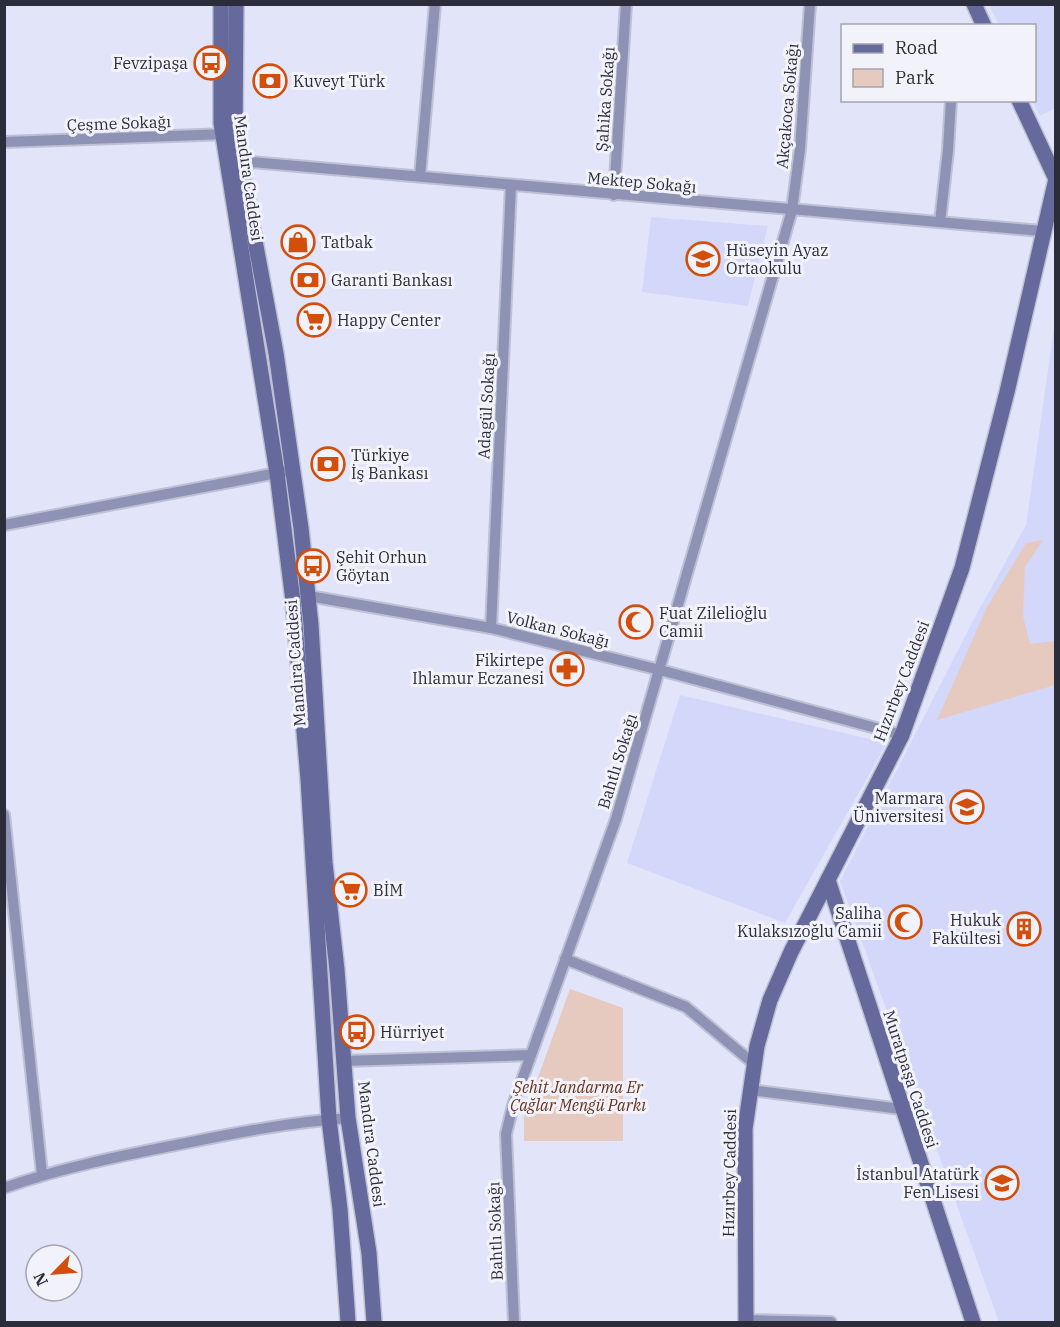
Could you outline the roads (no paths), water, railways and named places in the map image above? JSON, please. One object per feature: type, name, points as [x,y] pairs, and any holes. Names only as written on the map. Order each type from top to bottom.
[{"type":"main road","name":"Mandıra Caddesi","points":[[221,4],[229,134],[293,601],[307,768],[329,1119],[340,1209],[348,1323]]},
{"type":"main road","name":"Mandıra Caddesi","points":[[236,4],[229,134],[240,161],[276,353],[309,596],[325,863],[337,970],[348,1118],[368,1247],[374,1323]]},
{"type":"main road","points":[[974,4],[983,24]]},
{"type":"main road","points":[[983,4],[992,24]]},
{"type":"main road","points":[[1020,102],[1056,179]]},
{"type":"main road","points":[[1028,102],[1056,164]]},
{"type":"main road","name":"Hızırbey Caddesi","points":[[746,1321],[745,1129],[754,1064],[770,1000],[902,735],[962,568],[1007,392],[1042,231],[1056,179]]},
{"type":"main road","name":"Muratpaşa Caddesi","points":[[828,880],[901,1109],[973,1323]]},
{"type":"street","points":[[420,176],[435,4]]},
{"type":"street","name":"Şahika Sokağı","points":[[614,195],[626,4]]},
{"type":"street","name":"Akçakoca Sokağı","points":[[792,210],[800,149],[810,4]]},
{"type":"street","points":[[940,222],[951,102]]},
{"type":"street","name":"Çeşme Sokağı","points":[[4,142],[229,134]]},
{"type":"street","name":"Mektep Sokağı","points":[[240,161],[1042,231]]},
{"type":"street","name":"Adagül Sokağı","points":[[491,628],[511,184]]},
{"type":"street","name":"Bahtlı Sokağı","points":[[514,1323],[506,1134],[513,1105],[616,819],[792,210]]},
{"type":"street","points":[[4,525],[293,470]]},
{"type":"street","name":"Volkan Sokağı","points":[[309,596],[491,628],[660,670],[902,735]]},
{"type":"street","points":[[4,815],[42,1174]]},
{"type":"street","points":[[565,959],[686,1007],[754,1064]]},
{"type":"street","points":[[344,1061],[531,1055]]},
{"type":"street","points":[[750,1090],[901,1109]]},
{"type":"street","points":[[4,1188],[42,1174],[145,1151],[278,1125],[348,1118]]},
{"type":"street","points":[[746,1321],[831,1323]]},
{"type":"place","name":"Fevzipaşa","points":[[211,63]]},
{"type":"place","name":"Kuveyt Türk","points":[[270,81]]},
{"type":"place","name":"Tatbak","points":[[298,242]]},
{"type":"place","name":"Hüseyin Ayaz Ortaokulu","points":[[703,259]]},
{"type":"place","name":"Garanti Bankası","points":[[308,280]]},
{"type":"place","name":"Happy Center","points":[[314,320]]},
{"type":"place","name":"Türkiye İş Bankası","points":[[328,464]]},
{"type":"place","name":"Şehit Orhun Göytan","points":[[313,566]]},
{"type":"place","name":"Fuat Zilelioğlu Camii","points":[[636,622]]},
{"type":"place","name":"Fikirtepe Ihlamur Eczanesi","points":[[567,669]]},
{"type":"place","name":"Marmara Üniversitesi","points":[[967,807]]},
{"type":"place","name":"BİM","points":[[350,890]]},
{"type":"place","name":"Saliha Kulaksızoğlu Camii","points":[[905,922]]},
{"type":"place","name":"Hukuk Fakültesi","points":[[1024,929]]},
{"type":"place","name":"Hürriyet","points":[[357,1032]]},
{"type":"place","name":"İstanbul Atatürk Fen Lisesi","points":[[1002,1183]]},
{"type":"park label","name":"Şehit Jandarma Er Çağlar Mengü Parkı","points":[[578,1096]]}]
